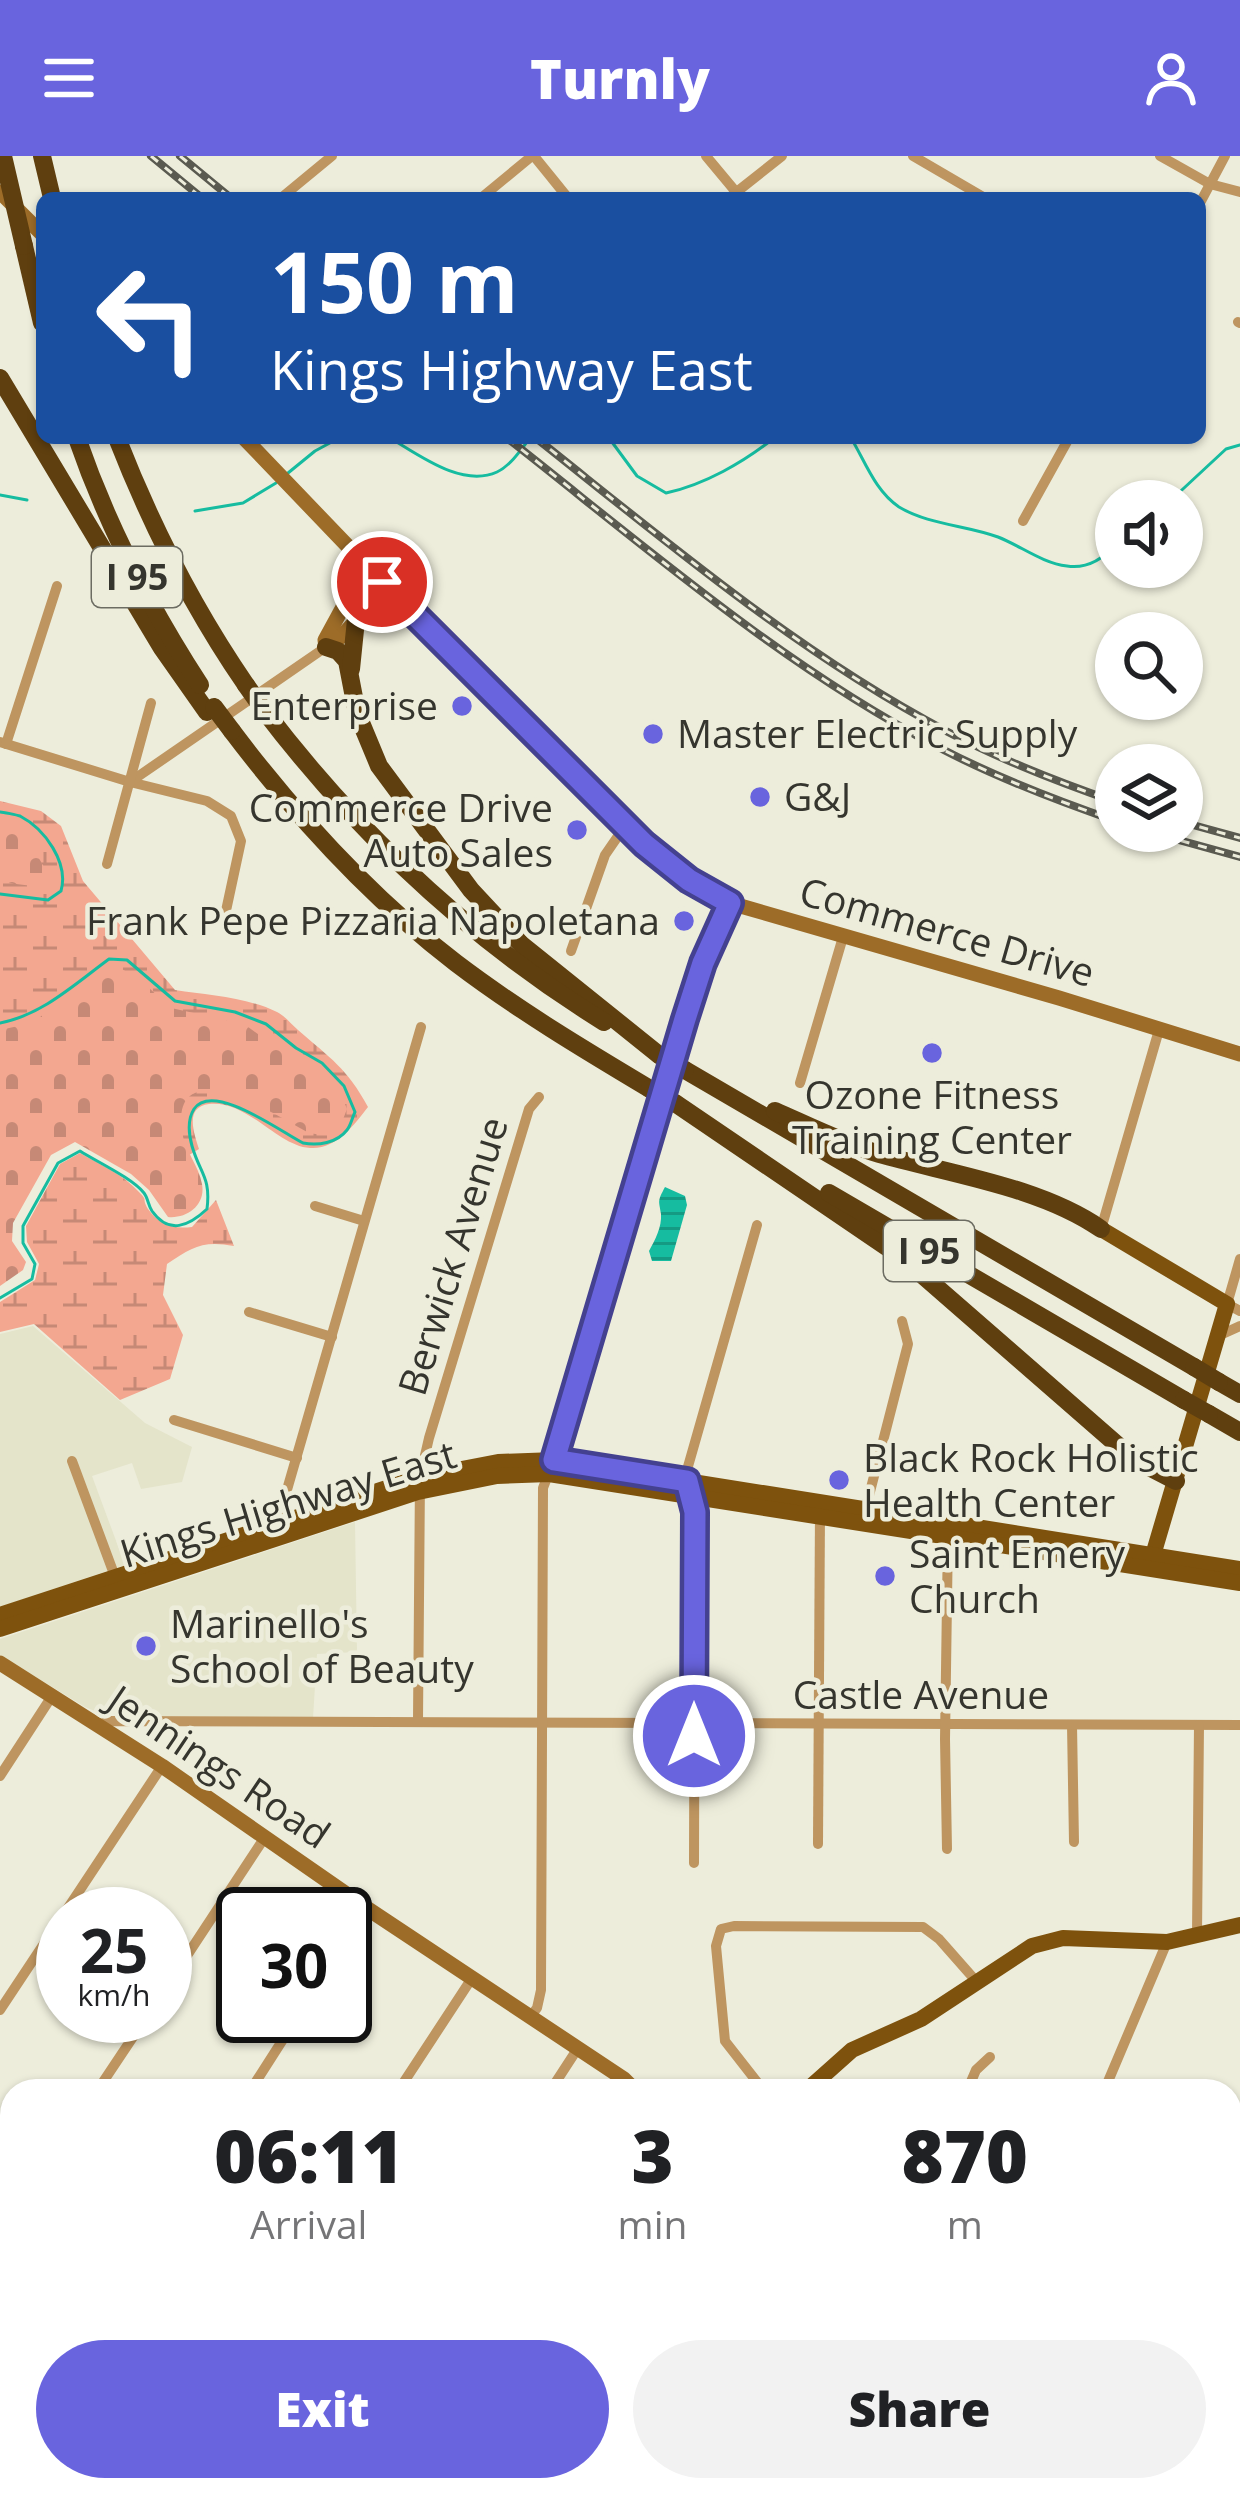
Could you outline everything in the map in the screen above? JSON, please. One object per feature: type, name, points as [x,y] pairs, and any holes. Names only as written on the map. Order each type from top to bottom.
[{"type":"highway","points":[[2,156],[36,297]]},
{"type":"highway","points":[[42,156],[51,192]]},
{"type":"highway","points":[[0,378],[36,438]]},
{"type":"highway","points":[[40,444],[169,660],[211,710]]},
{"type":"highway","name":"I 95","points":[[80,444],[129,562],[211,710],[362,881],[452,960],[533,1018],[650,1089],[1240,1432]]},
{"type":"highway","name":"I 95","points":[[120,444],[179,576],[262,709],[336,800],[448,910],[541,981],[659,1055],[1240,1394]]},
{"type":"highway","points":[[352,680],[356,620]]},
{"type":"highway","points":[[326,646],[343,655],[350,667],[362,730],[379,766],[471,890],[522,945],[659,1055]]},
{"type":"highway","points":[[685,1070],[844,1142],[1044,1199],[1101,1229]]},
{"type":"highway","points":[[675,1103],[878,1239],[1122,1449],[1176,1481]]},
{"type":"main road","points":[[0,192],[36,228]]},
{"type":"main road","name":"Commerce Drive","points":[[250,444],[625,826],[664,862],[730,903],[1240,1054]]},
{"type":"main road","points":[[361,560],[326,646],[356,620],[382,582]]},
{"type":"main road","points":[[1101,1229],[1233,1307],[1218,1336],[1151,1562]]},
{"type":"main road","name":"Kings Highway East","points":[[0,1630],[118,1584],[498,1462],[1151,1562],[1240,1569]]},
{"type":"main road","name":"Kings Highway East","points":[[1151,1562],[1240,1583]]},
{"type":"main road","name":"Kings Highway East","points":[[0,1615],[118,1584]]},
{"type":"main road","name":"Jennings Road","points":[[0,1663],[162,1766],[337,1887]]},
{"type":"main road","name":"Jennings Road","points":[[372,1912],[624,2079]]},
{"type":"main road","points":[[819,2079],[852,2050],[921,2019],[1032,1946],[1063,1938],[1167,1942],[1240,1925]]},
{"type":"street","points":[[288,192],[332,156]]},
{"type":"street","points":[[488,192],[533,156],[563,192]]},
{"type":"street","points":[[706,156],[733,192]]},
{"type":"street","points":[[741,192],[782,156]]},
{"type":"street","points":[[913,156],[975,192]]},
{"type":"street","points":[[1160,156],[1210,184],[1240,192]]},
{"type":"street","points":[[1206,192],[1226,156]]},
{"type":"street","points":[[1023,520],[1067,444]]},
{"type":"street","points":[[57,586],[3,743],[207,801],[231,816],[241,841],[224,920]]},
{"type":"street","points":[[130,782],[326,646]]},
{"type":"street","points":[[107,864],[151,704]]},
{"type":"street","points":[[571,951],[605,855],[625,826]]},
{"type":"street","points":[[530,2017],[541,1990],[543,1488],[685,1019],[730,903]]},
{"type":"street","points":[[800,1083],[843,937]]},
{"type":"street","points":[[288,1528],[282,1508],[421,1027]]},
{"type":"street","points":[[1101,1229],[1160,1030]]},
{"type":"street","name":"Berwick Avenue","points":[[418,1721],[419,1485],[529,1109],[539,1097]]},
{"type":"street","points":[[315,1206],[364,1221]]},
{"type":"street","points":[[694,1863],[695,1512],[687,1470],[757,1225]]},
{"type":"street","points":[[1233,1307],[1240,1259]]},
{"type":"street","points":[[249,1312],[332,1337]]},
{"type":"street","points":[[864,1517],[908,1344],[902,1321]]},
{"type":"street","points":[[1218,1336],[1240,1326]]},
{"type":"street","points":[[174,1420],[297,1458]]},
{"type":"street","points":[[72,1461],[118,1584]]},
{"type":"street","points":[[818,1844],[820,1509]]},
{"type":"street","points":[[947,1849],[948,1530]]},
{"type":"street","points":[[0,1776],[52,1696]]},
{"type":"street","name":"Castle Avenue","points":[[100,1726],[106,1721],[1240,1725]]},
{"type":"street","points":[[1072,1725],[1074,1842]]},
{"type":"street","points":[[1198,1935],[1199,1725]]},
{"type":"street","points":[[82,1887],[162,1766]]},
{"type":"street","points":[[192,1948],[265,1837]]},
{"type":"street","points":[[755,2079],[725,2041],[716,1946],[721,1929],[923,1927],[976,1982]]},
{"type":"street","points":[[1109,2079],[1167,1942]]},
{"type":"street","points":[[0,2010],[36,1956]]},
{"type":"street","points":[[406,2079],[472,1978]]},
{"type":"street","points":[[105,2079],[129,2043]]},
{"type":"street","points":[[258,2079],[281,2043]]},
{"type":"street","points":[[558,2079],[578,2048]]},
{"type":"street","points":[[972,2079],[990,2057]]},
{"type":"shaded area","points":[[33,1326],[145,1423],[192,1447],[182,1482],[141,1489],[132,1463],[92,1476],[125,1565],[0,1607],[0,1334]]},
{"type":"shaded area","points":[[355,1522],[357,1652],[317,1654],[313,1718],[172,1718],[97,1712],[0,1655],[0,1639]]},
{"type":"green space","points":[[0,801],[41,811],[61,826],[83,881],[175,990],[240,1000],[277,1012],[329,1056],[368,1107],[350,1128],[328,1145],[310,1148],[286,1140],[237,1109],[209,1104],[194,1115],[199,1149],[176,1163],[0,1094]]},
{"type":"green space","points":[[0,819],[29,837],[52,875],[49,888],[0,882]]},
{"type":"green space","points":[[118,967],[171,1008],[244,1024],[286,1059],[339,1089],[347,1109],[342,1122],[322,1135],[230,1095],[193,1094],[183,1107],[182,1132],[202,1192],[194,1209],[175,1217],[168,1217],[131,1174],[75,1142],[51,1155],[13,1223],[12,1241],[26,1262],[23,1270],[0,1286],[0,1030],[32,1023],[105,969]]},
{"type":"green space","points":[[80,1153],[126,1180],[144,1197],[153,1215],[168,1225],[192,1227],[216,1200],[234,1246],[198,1246],[167,1264],[163,1295],[183,1335],[170,1379],[120,1400],[34,1324],[0,1332],[0,1302],[35,1280],[39,1264],[27,1242],[26,1226],[60,1164]]},
{"type":"water","points":[[665,1187],[685,1196],[687,1205],[671,1261],[652,1261],[649,1251],[659,1229],[659,1201]]},
{"type":"waterway","points":[[288,473],[328,444]]},
{"type":"waterway","points":[[401,444],[441,467],[470,476],[497,472],[525,444]]},
{"type":"waterway","points":[[613,444],[637,476],[666,493],[723,472],[766,444]]},
{"type":"waterway","points":[[854,444],[883,493],[911,513],[998,537],[1058,564],[1081,566],[1095,560]]},
{"type":"waterway","points":[[1193,480],[1226,449],[1240,445]]},
{"type":"waterway","points":[[195,511],[243,503],[276,483]]},
{"type":"waterway","points":[[0,495],[27,500]]},
{"type":"waterway","points":[[0,812],[20,816],[38,829],[58,858],[63,880],[61,891],[48,900],[0,894]]},
{"type":"waterway","points":[[0,1023],[44,1006],[109,959],[127,960],[175,1001],[235,1012],[266,1024],[322,1063],[344,1086],[355,1112],[338,1138],[309,1144],[231,1105],[203,1102],[194,1109],[189,1128],[206,1182],[207,1209],[179,1225],[159,1219],[139,1187],[80,1151],[58,1163],[23,1226],[23,1243],[35,1264],[32,1279],[0,1298]]},
{"type":"railway","points":[[151,156],[195,192]]},
{"type":"railway","points":[[180,156],[224,192]]},
{"type":"railway","points":[[515,444],[716,603],[880,715],[960,758],[1095,813]]},
{"type":"railway","points":[[544,444],[684,556],[838,667],[967,742],[1095,794]]},
{"type":"railway","points":[[1203,828],[1240,838]]},
{"type":"railway","points":[[1203,847],[1240,857]]},
{"type":"place","name":"Enterprise","points":[[462,706]]},
{"type":"place","name":"Master Electric Supply","points":[[653,734]]},
{"type":"place","name":"G&J","points":[[760,797]]},
{"type":"place","name":"Commerce Drive Auto Sales","points":[[577,830]]},
{"type":"place","name":"Frank Pepe Pizzaria Napoletana","points":[[684,921]]},
{"type":"place","name":"Ozone Fitness Training Center","points":[[932,1053]]},
{"type":"place","name":"Black Rock Holistic Health Center","points":[[839,1480]]},
{"type":"place","name":"Saint Emery Church","points":[[885,1576]]},
{"type":"place","name":"Marinello's School of Beauty","points":[[146,1646]]},
{"type":"route","points":[[382,582],[644,844],[689,880],[730,903],[685,1019],[554,1460],[687,1481],[695,1512],[694,1736]]}]
